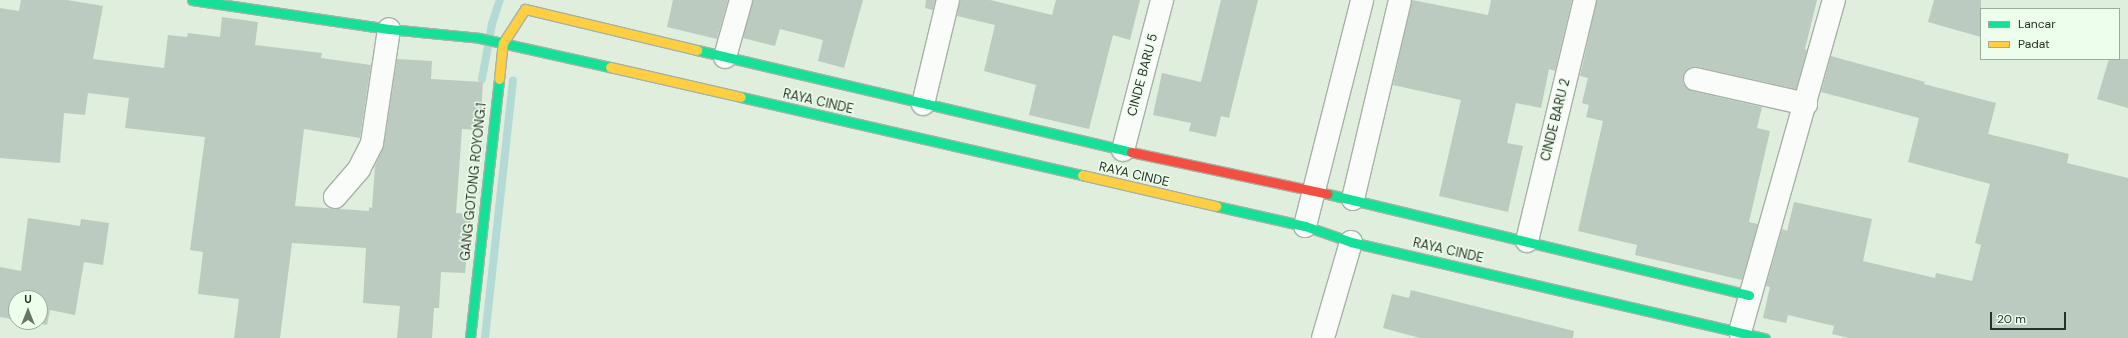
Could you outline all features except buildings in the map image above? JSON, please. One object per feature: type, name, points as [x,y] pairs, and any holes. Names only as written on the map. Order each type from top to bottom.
[{"type":"street","name":"RAYA CINDE","points":[[192,0],[389,29],[480,38],[499,42],[1306,222],[1351,242],[1766,338]]},
{"type":"street","points":[[725,57],[741,0]]},
{"type":"street","points":[[923,104],[948,0]]},
{"type":"street","name":"CINDE BARU 5","points":[[1123,150],[1162,0]]},
{"type":"street","points":[[1306,222],[1362,0]]},
{"type":"street","points":[[1353,199],[1400,0]]},
{"type":"street","name":"CINDE BARU 2","points":[[1527,241],[1585,0]]},
{"type":"street","points":[[1740,332],[1749,295],[1806,104],[1834,0]]},
{"type":"street","name":"RAYA CINDE","points":[[523,11],[1313,194],[1353,199],[1749,295]]},
{"type":"street","name":"GANG GOTONG ROYONG.1","points":[[470,338],[499,42],[510,31],[523,11]]},
{"type":"street","points":[[335,196],[359,169],[372,143],[389,29]]},
{"type":"street","points":[[1695,79],[1806,104]]},
{"type":"street","points":[[1323,338],[1351,242]]},
{"type":"waterway","points":[[482,79],[492,24],[500,0]]},
{"type":"waterway","points":[[485,338],[513,81]]},
{"type":"traffic: fast","points":[[192,0],[389,29],[480,38],[610,67]]},
{"type":"traffic: fast","points":[[697,50],[1131,152]]},
{"type":"traffic: fast","points":[[470,338],[499,79]]},
{"type":"traffic: fast","points":[[741,97],[1082,175]]},
{"type":"traffic: fast","points":[[1328,194],[1749,295]]},
{"type":"traffic: fast","points":[[1216,206],[1305,226],[1351,242],[1765,338]]},
{"type":"traffic: slow","points":[[499,79],[503,43],[525,9],[697,50]]},
{"type":"traffic: slow","points":[[610,67],[741,97]]},
{"type":"traffic: slow","points":[[1082,175],[1216,206]]},
{"type":"traffic: jam","points":[[1131,152],[1328,194]]}]
